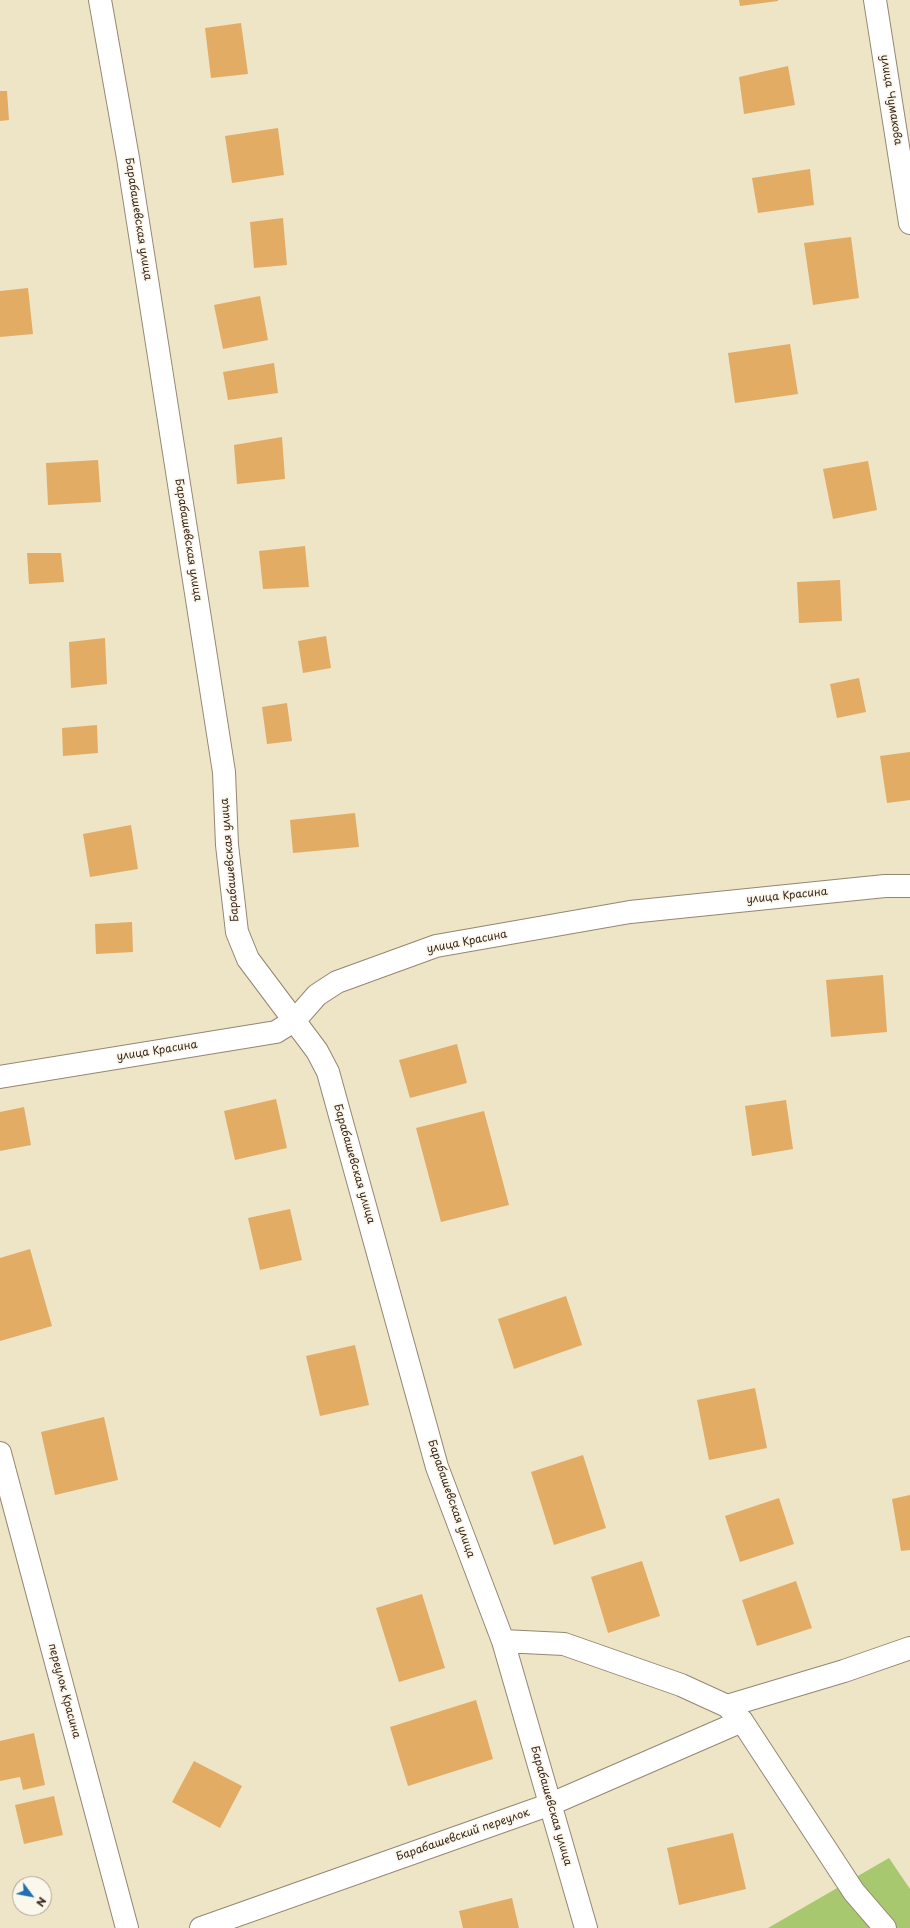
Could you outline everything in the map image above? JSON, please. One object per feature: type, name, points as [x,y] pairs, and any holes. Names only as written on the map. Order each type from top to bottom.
[{"type":"street","name":"Барабашевская улица","points":[[100,0],[128,158],[224,772],[227,845],[237,932],[248,959],[317,1051],[328,1072],[437,1467],[503,1641],[586,1928]]},
{"type":"street","name":"улица Чумакова","points":[[875,0],[910,223]]},
{"type":"street","name":"улица Красина","points":[[0,1077],[276,1032],[295,1020],[317,995],[337,982],[436,946],[630,912],[885,886],[910,886]]},
{"type":"street","name":"переулок Красина","points":[[0,1453],[127,1928]]},
{"type":"street","points":[[503,1641],[564,1644],[681,1685],[727,1706],[742,1721],[854,1892],[886,1928]]},
{"type":"street","points":[[727,1706],[844,1671],[910,1648]]},
{"type":"street","name":"Барабашевский переулок","points":[[201,1928],[551,1804],[742,1721]]},
{"type":"green space","points":[[889,1858],[910,1889],[910,1928],[768,1928]]},
{"type":"building","points":[[739,0],[778,0],[778,1],[740,6]]},
{"type":"building","points":[[241,23],[248,74],[211,78],[205,28]]},
{"type":"building","points":[[788,66],[795,105],[744,114],[739,77]]},
{"type":"building","points":[[0,91],[7,91],[9,120],[0,121]]},
{"type":"building","points":[[278,128],[284,175],[232,183],[225,136]]},
{"type":"building","points":[[810,169],[814,205],[758,213],[752,178]]},
{"type":"building","points":[[283,218],[287,265],[254,268],[250,222]]},
{"type":"building","points":[[851,237],[859,298],[813,305],[804,243]]},
{"type":"building","points":[[28,288],[33,334],[0,337],[0,291]]},
{"type":"building","points":[[260,296],[268,340],[223,349],[214,305]]},
{"type":"building","points":[[790,344],[798,394],[735,403],[728,353]]},
{"type":"building","points":[[274,363],[278,393],[228,400],[223,372]]},
{"type":"building","points":[[282,437],[285,479],[237,484],[234,445]]},
{"type":"building","points":[[98,460],[101,502],[48,505],[46,463]]},
{"type":"building","points":[[868,461],[877,510],[833,519],[823,469]]},
{"type":"building","points":[[305,546],[309,587],[263,589],[259,551]]},
{"type":"building","points":[[27,553],[61,553],[64,582],[29,584]]},
{"type":"building","points":[[840,580],[842,621],[799,623],[797,582]]},
{"type":"building","points":[[326,636],[331,668],[303,673],[298,641]]},
{"type":"building","points":[[105,638],[107,684],[71,688],[69,642]]},
{"type":"building","points":[[859,678],[866,712],[837,718],[830,684]]},
{"type":"building","points":[[287,703],[292,741],[267,744],[262,707]]},
{"type":"building","points":[[97,725],[98,753],[63,756],[62,728]]},
{"type":"building","points":[[910,752],[910,800],[887,803],[880,756]]},
{"type":"building","points":[[355,813],[359,847],[293,853],[290,820]]},
{"type":"building","points":[[131,825],[138,869],[90,877],[83,834]]},
{"type":"building","points":[[132,922],[133,952],[96,954],[95,924]]},
{"type":"building","points":[[883,975],[887,1032],[831,1037],[826,980]]},
{"type":"building","points":[[457,1044],[467,1083],[410,1098],[399,1060]]},
{"type":"building","points":[[276,1099],[287,1148],[235,1160],[224,1111]]},
{"type":"building","points":[[786,1100],[793,1149],[752,1156],[745,1106]]},
{"type":"building","points":[[24,1107],[31,1145],[0,1151],[0,1112]]},
{"type":"building","points":[[484,1111],[509,1205],[441,1222],[416,1128]]},
{"type":"building","points":[[290,1209],[302,1260],[260,1270],[248,1218]]},
{"type":"building","points":[[30,1249],[52,1326],[0,1341],[0,1258]]},
{"type":"building","points":[[566,1296],[582,1345],[514,1369],[498,1319]]},
{"type":"building","points":[[355,1345],[369,1405],[320,1416],[306,1356]]},
{"type":"building","points":[[755,1388],[767,1448],[709,1460],[697,1400]]},
{"type":"building","points":[[104,1417],[118,1480],[55,1495],[41,1432]]},
{"type":"building","points":[[583,1455],[606,1528],[554,1545],[531,1472]]},
{"type":"building","points":[[910,1495],[910,1550],[901,1551],[892,1499]]},
{"type":"building","points":[[779,1498],[794,1544],[740,1562],[725,1516]]},
{"type":"building","points":[[642,1561],[660,1616],[608,1633],[591,1577]]},
{"type":"building","points":[[796,1581],[812,1628],[757,1646],[742,1600]]},
{"type":"building","points":[[422,1594],[445,1668],[399,1682],[376,1608]]},
{"type":"building","points":[[476,1700],[493,1759],[408,1786],[390,1727]]},
{"type":"building","points":[[34,1733],[45,1785],[23,1790],[20,1777],[0,1781],[0,1741]]},
{"type":"building","points":[[194,1761],[242,1786],[220,1828],[172,1802]]},
{"type":"building","points":[[54,1796],[63,1835],[24,1844],[15,1805]]},
{"type":"building","points":[[733,1833],[746,1889],[679,1905],[667,1848]]},
{"type":"building","points":[[512,1898],[519,1928],[463,1928],[459,1911]]}]
